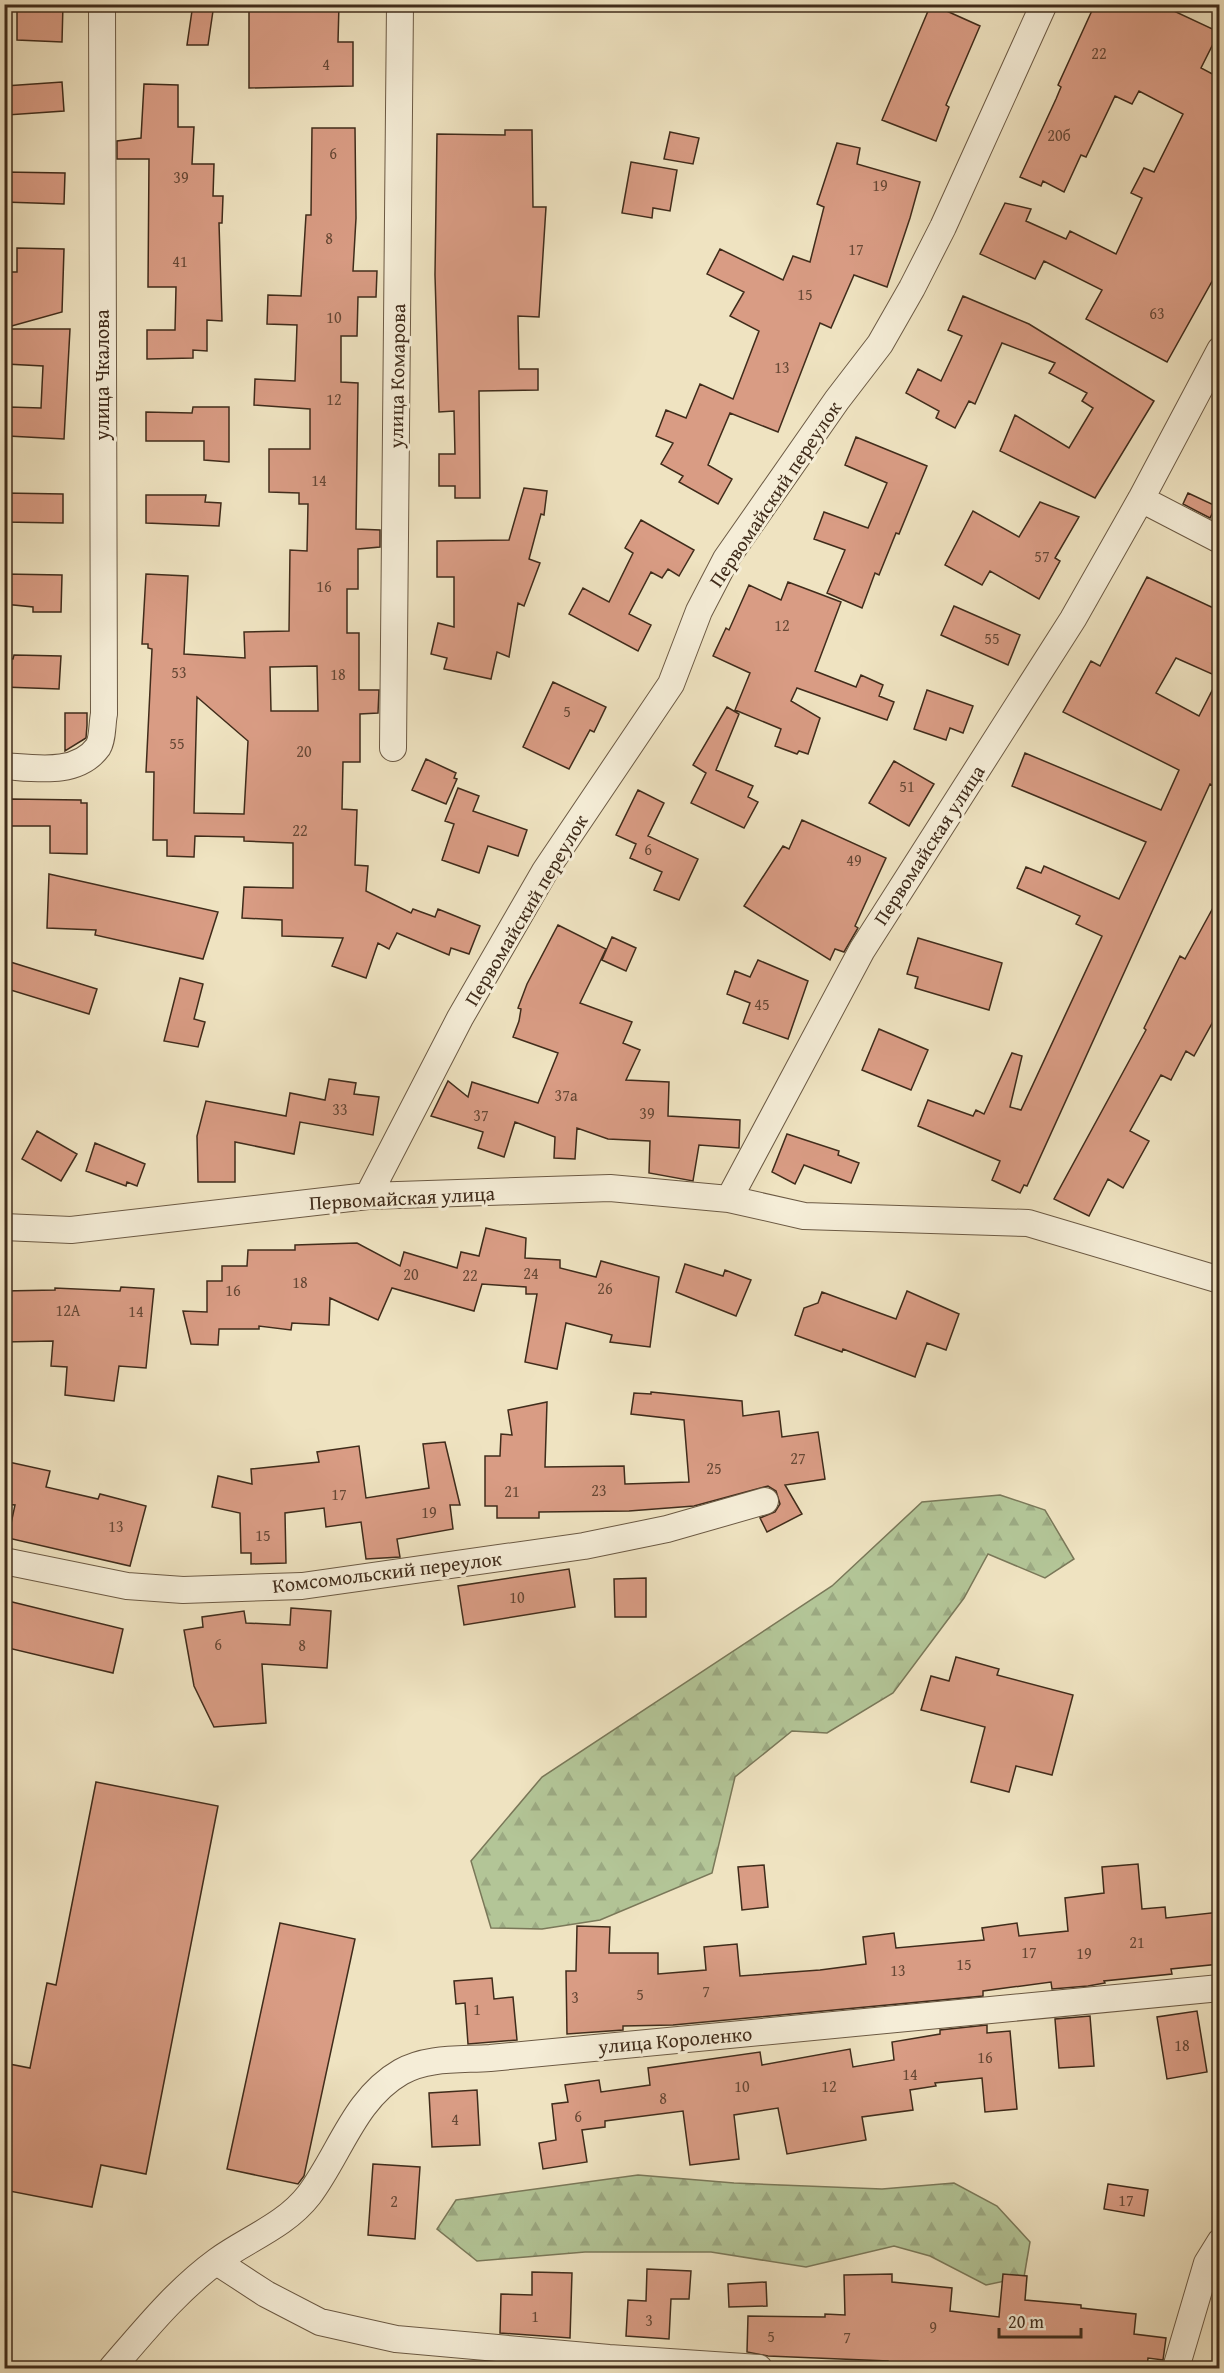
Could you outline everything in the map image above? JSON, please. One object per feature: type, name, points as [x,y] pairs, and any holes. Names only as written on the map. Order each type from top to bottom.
[{"type":"street","name":"улица Чкалова","points":[[4,766],[50,768],[78,764],[99,746],[104,714],[102,4]]},
{"type":"street","name":"улица Комарова","points":[[393,748],[400,4]]},
{"type":"street","name":"Первомайский переулок","points":[[368,1196],[460,1018],[545,871],[671,684],[699,611],[726,559],[880,344],[912,288],[943,227],[1044,4]]},
{"type":"street","name":"Первомайская улица","points":[[729,1199],[862,950],[1073,619],[1141,499],[1220,351]]},
{"type":"street","points":[[1141,499],[1220,540]]},
{"type":"street","name":"Первомайская улица","points":[[4,1227],[71,1230],[368,1196],[610,1188],[729,1199],[804,1216],[1028,1223],[1220,1280]]},
{"type":"street","name":"Комсомольский переулок","points":[[4,1561],[127,1586],[183,1590],[302,1586],[584,1546],[667,1529],[765,1501]]},
{"type":"street","name":"улица Короленко","points":[[112,2368],[165,2307],[217,2262],[280,2223],[294,2210],[308,2196],[357,2114],[379,2088],[401,2072],[425,2062],[501,2057],[1220,1988]]},
{"type":"street","points":[[1176,2368],[1207,2263],[1220,2242]]},
{"type":"street","points":[[217,2262],[266,2294],[320,2322],[396,2339],[609,2358],[759,2368]]},
{"type":"green space","points":[[1000,1495],[1045,1510],[1074,1559],[1045,1578],[988,1554],[964,1598],[893,1693],[827,1733],[792,1731],[735,1777],[712,1873],[600,1920],[542,1929],[491,1928],[471,1861],[542,1777],[832,1586],[922,1502]]},
{"type":"green space","points":[[638,2175],[734,2183],[882,2189],[954,2183],[997,2206],[1030,2242],[1024,2277],[986,2285],[930,2256],[894,2246],[806,2267],[711,2252],[585,2252],[477,2261],[437,2229],[456,2200]]},
{"type":"building","points":[[17,4],[63,4],[62,42],[17,40]]},
{"type":"building","points":[[193,4],[214,4],[208,45],[187,45]]},
{"type":"building","points":[[249,4],[339,4],[338,42],[353,42],[353,86],[249,88]]},
{"type":"building","points":[[931,4],[980,26],[946,105],[949,107],[936,141],[882,120]]},
{"type":"building","points":[[1095,4],[1159,4],[1219,32],[1201,68],[1220,78],[1220,267],[1167,362],[1086,319],[1102,290],[1044,261],[1035,279],[980,254],[1005,203],[1031,209],[1026,221],[1066,239],[1070,231],[1116,254],[1142,198],[1131,193],[1144,168],[1154,172],[1183,114],[1139,91],[1132,104],[1115,96],[1086,157],[1081,155],[1064,192],[1043,181],[1041,186],[1020,177],[1056,99],[1061,87],[1058,85]]},
{"type":"building","points":[[62,82],[64,111],[7,115],[5,86]]},
{"type":"building","points":[[144,84],[178,85],[178,127],[194,127],[192,164],[214,164],[213,196],[223,196],[222,223],[219,223],[222,321],[207,320],[207,351],[193,350],[193,358],[147,359],[147,330],[175,330],[176,287],[148,287],[149,159],[117,159],[117,141],[141,138]]},
{"type":"building","points":[[312,128],[355,128],[356,218],[353,271],[377,271],[376,297],[358,297],[357,336],[341,336],[341,382],[358,383],[356,529],[380,530],[380,547],[358,549],[358,589],[347,589],[347,633],[359,633],[359,690],[379,690],[378,713],[360,714],[360,762],[343,762],[342,809],[357,810],[355,865],[368,866],[366,891],[411,913],[413,909],[435,917],[438,909],[480,926],[469,954],[451,948],[449,955],[397,933],[389,949],[378,943],[366,978],[332,966],[343,938],[282,936],[282,920],[242,918],[244,887],[293,888],[293,843],[244,841],[244,837],[195,836],[194,857],[167,856],[167,840],[153,840],[154,772],[146,772],[152,649],[148,648],[148,644],[142,644],[146,574],[188,576],[184,654],[245,658],[244,632],[289,631],[290,550],[307,551],[308,504],[299,504],[299,493],[269,492],[269,449],[310,449],[310,409],[254,405],[255,379],[295,381],[297,325],[267,324],[268,295],[301,296],[306,215],[311,215]],"holes":[[[317,666],[318,711],[271,711],[270,667]],[[197,697],[248,741],[244,814],[194,813]]]},
{"type":"building","points":[[505,130],[532,130],[533,207],[546,207],[539,317],[518,316],[519,369],[538,369],[538,390],[479,391],[480,498],[455,498],[455,486],[439,486],[439,454],[455,454],[454,411],[439,412],[435,275],[437,134],[505,135]]},
{"type":"building","points":[[670,132],[699,138],[693,164],[664,159]]},
{"type":"building","points":[[837,143],[860,148],[857,164],[920,182],[910,218],[887,287],[854,275],[831,328],[820,323],[778,432],[730,413],[708,465],[732,479],[718,504],[679,482],[683,476],[661,464],[673,443],[656,436],[666,410],[686,418],[700,384],[733,399],[759,331],[730,316],[744,292],[707,274],[720,249],[783,280],[793,256],[810,262],[824,207],[817,204]]},
{"type":"building","points":[[631,162],[677,170],[670,211],[653,208],[652,218],[622,213]]},
{"type":"building","points":[[4,172],[65,173],[64,204],[4,202]]},
{"type":"building","points":[[17,248],[64,249],[62,312],[8,327],[6,272],[17,272]]},
{"type":"building","points":[[963,296],[1029,324],[1154,401],[1095,498],[1000,451],[1015,415],[1069,448],[1093,408],[1082,401],[1087,393],[1049,373],[1055,363],[1002,343],[975,404],[969,401],[955,428],[936,418],[939,411],[906,393],[918,369],[941,381],[962,336],[948,330]]},
{"type":"building","points":[[8,329],[70,329],[64,439],[8,436],[10,407],[41,408],[43,366],[6,364]]},
{"type":"building","points":[[193,407],[229,407],[229,462],[204,460],[204,441],[146,441],[146,412],[192,413]]},
{"type":"building","points":[[856,437],[927,466],[899,534],[896,533],[879,575],[875,573],[862,608],[827,593],[845,550],[814,539],[824,512],[868,528],[887,483],[845,465]]},
{"type":"building","points":[[524,488],[547,491],[544,515],[541,514],[529,559],[540,563],[524,606],[518,603],[509,657],[497,652],[491,679],[444,669],[447,658],[431,654],[438,623],[454,627],[454,577],[437,577],[437,541],[509,540]]},
{"type":"building","points":[[4,493],[63,494],[63,523],[4,522]]},
{"type":"building","points":[[1188,493],[1216,506],[1210,518],[1183,504]]},
{"type":"building","points":[[146,495],[206,495],[205,502],[221,503],[219,526],[146,523]]},
{"type":"building","points":[[1040,502],[1079,517],[1055,558],[1060,561],[1039,599],[990,571],[982,585],[945,565],[973,511],[1019,537]]},
{"type":"building","points":[[641,520],[694,550],[679,576],[668,569],[662,578],[651,572],[629,614],[651,625],[638,651],[569,614],[583,588],[609,602],[633,553],[625,548]]},
{"type":"building","points":[[4,574],[62,575],[61,612],[33,612],[33,607],[4,604]]},
{"type":"building","points":[[1147,577],[1220,611],[1220,789],[1210,784],[1027,1186],[1024,1185],[1020,1193],[992,1180],[1000,1161],[918,1126],[928,1100],[973,1116],[976,1110],[984,1114],[1012,1053],[1022,1056],[1010,1107],[1021,1110],[1102,936],[1076,924],[1080,916],[1017,888],[1026,867],[1041,873],[1044,866],[1119,899],[1146,842],[1012,786],[1025,753],[1161,810],[1179,770],[1063,712],[1091,661],[1100,666]],"holes":[[[1176,658],[1219,677],[1199,716],[1156,693]]]},
{"type":"building","points":[[788,582],[841,602],[815,671],[856,687],[861,675],[883,685],[879,696],[894,702],[887,720],[797,688],[791,701],[820,718],[808,754],[799,751],[797,754],[775,746],[781,729],[735,710],[750,673],[713,656],[726,628],[729,630],[749,585],[781,600]]},
{"type":"building","points":[[954,606],[1020,635],[1008,665],[941,635]]},
{"type":"building","points":[[14,655],[61,656],[59,689],[4,687],[4,658],[13,659]]},
{"type":"building","points":[[553,682],[606,707],[594,732],[590,730],[569,769],[523,747]]},
{"type":"building","points":[[927,690],[973,706],[963,733],[950,728],[946,740],[914,729]]},
{"type":"building","points":[[727,707],[739,714],[716,770],[753,786],[748,797],[758,802],[744,828],[691,803],[706,773],[693,765]]},
{"type":"building","points":[[65,713],[87,713],[87,725],[86,738],[65,751]]},
{"type":"building","points":[[426,759],[456,773],[454,778],[457,779],[446,804],[412,790]]},
{"type":"building","points":[[894,761],[934,784],[909,826],[869,803]]},
{"type":"building","points":[[458,788],[479,796],[473,811],[527,830],[518,856],[488,846],[479,873],[442,860],[454,824],[445,821]]},
{"type":"building","points":[[638,790],[664,803],[648,836],[698,859],[679,900],[654,890],[662,872],[630,858],[636,844],[616,835]]},
{"type":"building","points":[[11,799],[81,800],[81,803],[87,803],[87,854],[50,853],[50,826],[10,826]]},
{"type":"building","points":[[802,820],[886,858],[855,926],[858,928],[844,952],[835,949],[830,960],[744,906],[783,846],[789,849]]},
{"type":"building","points":[[49,874],[218,912],[203,959],[95,935],[96,930],[47,928]]},
{"type":"building","points":[[1220,895],[1220,1009],[1194,1056],[1186,1051],[1171,1080],[1161,1075],[1130,1131],[1149,1141],[1123,1188],[1108,1179],[1089,1216],[1054,1199],[1146,1030],[1144,1028],[1180,956],[1185,959]]},
{"type":"building","points":[[558,925],[606,949],[580,1003],[632,1022],[623,1043],[640,1050],[626,1080],[669,1082],[668,1116],[740,1120],[739,1148],[699,1145],[693,1181],[649,1173],[650,1141],[608,1139],[577,1128],[575,1159],[554,1158],[555,1137],[515,1122],[504,1157],[478,1148],[483,1132],[431,1116],[448,1081],[468,1097],[472,1082],[538,1103],[558,1053],[513,1037],[519,1021],[521,1009],[518,1008],[527,984]]},
{"type":"building","points":[[612,937],[636,948],[626,971],[602,960]]},
{"type":"building","points":[[918,938],[1002,963],[989,1010],[915,988],[918,977],[907,974]]},
{"type":"building","points":[[4,960],[97,989],[89,1014],[4,988]]},
{"type":"building","points":[[758,960],[808,981],[788,1039],[743,1023],[750,1003],[727,994],[735,971],[750,977]]},
{"type":"building","points":[[180,978],[203,984],[194,1019],[205,1022],[198,1047],[164,1041]]},
{"type":"building","points":[[879,1029],[928,1050],[911,1090],[862,1070]]},
{"type":"building","points":[[329,1079],[356,1083],[354,1094],[379,1097],[373,1135],[300,1122],[294,1154],[235,1142],[235,1182],[198,1182],[197,1136],[206,1101],[286,1116],[290,1093],[325,1100]]},
{"type":"building","points":[[37,1131],[77,1154],[61,1181],[22,1159]]},
{"type":"building","points":[[787,1134],[839,1151],[838,1155],[859,1163],[851,1183],[804,1165],[795,1184],[772,1172]]},
{"type":"building","points":[[95,1143],[145,1164],[137,1186],[127,1182],[126,1186],[86,1171]]},
{"type":"building","points":[[486,1228],[526,1238],[525,1258],[560,1260],[560,1268],[596,1277],[601,1261],[659,1277],[650,1347],[610,1342],[612,1335],[566,1323],[557,1369],[525,1362],[537,1294],[526,1294],[526,1287],[482,1284],[474,1311],[392,1288],[378,1320],[330,1298],[329,1325],[292,1323],[291,1330],[259,1326],[259,1329],[219,1329],[218,1345],[191,1344],[183,1311],[207,1312],[207,1281],[222,1281],[222,1266],[247,1266],[248,1250],[295,1250],[295,1245],[357,1243],[400,1266],[404,1252],[457,1268],[461,1252],[479,1256]]},
{"type":"building","points":[[685,1264],[723,1276],[725,1270],[751,1280],[736,1316],[676,1292]]},
{"type":"building","points":[[121,1287],[154,1289],[146,1368],[119,1366],[114,1401],[65,1395],[67,1367],[51,1366],[53,1341],[4,1342],[4,1291],[55,1290],[55,1288],[120,1291]]},
{"type":"building","points":[[907,1291],[959,1314],[946,1350],[927,1343],[915,1377],[843,1349],[842,1352],[795,1335],[804,1308],[818,1303],[822,1292],[896,1319]]},
{"type":"building","points":[[651,1392],[742,1401],[743,1416],[779,1411],[782,1437],[818,1432],[825,1479],[785,1485],[802,1514],[767,1532],[760,1518],[775,1512],[780,1504],[776,1491],[768,1486],[694,1506],[629,1511],[539,1512],[539,1518],[497,1518],[497,1506],[485,1506],[485,1456],[500,1456],[501,1434],[512,1435],[508,1410],[547,1402],[545,1467],[624,1466],[625,1484],[689,1482],[684,1420],[631,1414],[634,1393],[651,1394]]},
{"type":"building","points":[[445,1442],[460,1505],[450,1505],[453,1529],[397,1539],[400,1557],[366,1559],[361,1522],[326,1527],[324,1508],[285,1513],[286,1563],[251,1564],[251,1553],[241,1553],[240,1513],[212,1507],[218,1476],[252,1484],[251,1469],[319,1462],[317,1452],[359,1446],[366,1498],[429,1488],[423,1444]]},
{"type":"building","points":[[4,1461],[50,1471],[46,1487],[98,1499],[100,1494],[146,1506],[130,1566],[8,1538],[15,1505],[4,1504]]},
{"type":"building","points":[[569,1569],[575,1607],[464,1625],[458,1586]]},
{"type":"building","points":[[646,1578],[646,1617],[615,1617],[614,1579]]},
{"type":"building","points":[[4,1600],[123,1629],[113,1673],[4,1647]]},
{"type":"building","points":[[291,1608],[331,1611],[327,1668],[262,1664],[266,1723],[214,1727],[194,1686],[184,1630],[203,1627],[202,1617],[244,1611],[246,1623],[290,1625]]},
{"type":"building","points":[[956,1657],[999,1669],[997,1675],[1073,1695],[1052,1775],[1016,1766],[1009,1792],[971,1782],[985,1727],[921,1710],[931,1676],[949,1681]]},
{"type":"building","points":[[96,1782],[218,1806],[146,2174],[101,2165],[92,2207],[4,2190],[4,2063],[30,2068],[47,1983],[56,1985]]},
{"type":"building","points":[[1138,1864],[1142,1909],[1165,1907],[1166,1918],[1220,1912],[1220,1964],[1171,1969],[1172,1974],[1104,1981],[1105,1983],[1088,1986],[1052,1989],[1051,1982],[983,1991],[983,1996],[673,2025],[623,2026],[623,2030],[567,2034],[566,1971],[576,1971],[577,1926],[610,1927],[609,1953],[658,1953],[658,1974],[706,1970],[704,1947],[737,1944],[740,1976],[820,1970],[866,1964],[863,1937],[894,1933],[896,1948],[984,1940],[982,1928],[1017,1923],[1019,1936],[1068,1931],[1065,1898],[1104,1893],[1102,1867]]},
{"type":"building","points":[[764,1865],[768,1907],[742,1910],[738,1867]]},
{"type":"building","points":[[280,1923],[355,1939],[304,2176],[298,2184],[227,2169]]},
{"type":"building","points":[[492,1978],[494,1999],[513,1997],[517,2040],[468,2044],[465,2003],[456,2004],[454,1981]]},
{"type":"building","points":[[1197,2011],[1207,2072],[1167,2079],[1157,2017]]},
{"type":"building","points":[[1090,2016],[1094,2066],[1059,2068],[1055,2019]]},
{"type":"building","points":[[987,2025],[987,2033],[1010,2031],[1017,2109],[985,2112],[982,2078],[935,2083],[936,2086],[910,2090],[913,2110],[862,2117],[866,2140],[787,2154],[778,2108],[734,2115],[739,2159],[690,2165],[683,2111],[605,2121],[605,2127],[582,2130],[587,2162],[543,2169],[539,2143],[556,2140],[552,2104],[568,2102],[565,2085],[599,2080],[601,2092],[650,2085],[648,2068],[760,2052],[762,2065],[850,2049],[853,2067],[894,2060],[892,2042],[940,2034],[940,2030]]},
{"type":"building","points":[[477,2090],[480,2145],[432,2147],[429,2093]]},
{"type":"building","points":[[373,2164],[420,2167],[415,2239],[368,2235]]},
{"type":"building","points":[[1108,2184],[1148,2190],[1144,2216],[1104,2209]]},
{"type":"building","points":[[647,2269],[691,2271],[689,2299],[671,2299],[669,2339],[626,2336],[628,2300],[646,2301]]},
{"type":"building","points":[[532,2272],[572,2273],[570,2338],[500,2333],[501,2294],[532,2295]]},
{"type":"building","points":[[892,2274],[892,2282],[952,2288],[950,2311],[999,2317],[1003,2274],[1027,2276],[1025,2300],[1081,2305],[1081,2308],[1136,2314],[1134,2334],[1166,2338],[1163,2360],[1148,2358],[1147,2368],[943,2368],[888,2364],[888,2361],[768,2356],[747,2352],[748,2316],[845,2315],[844,2275]]},
{"type":"building","points":[[766,2282],[767,2306],[729,2307],[728,2284]]}]
